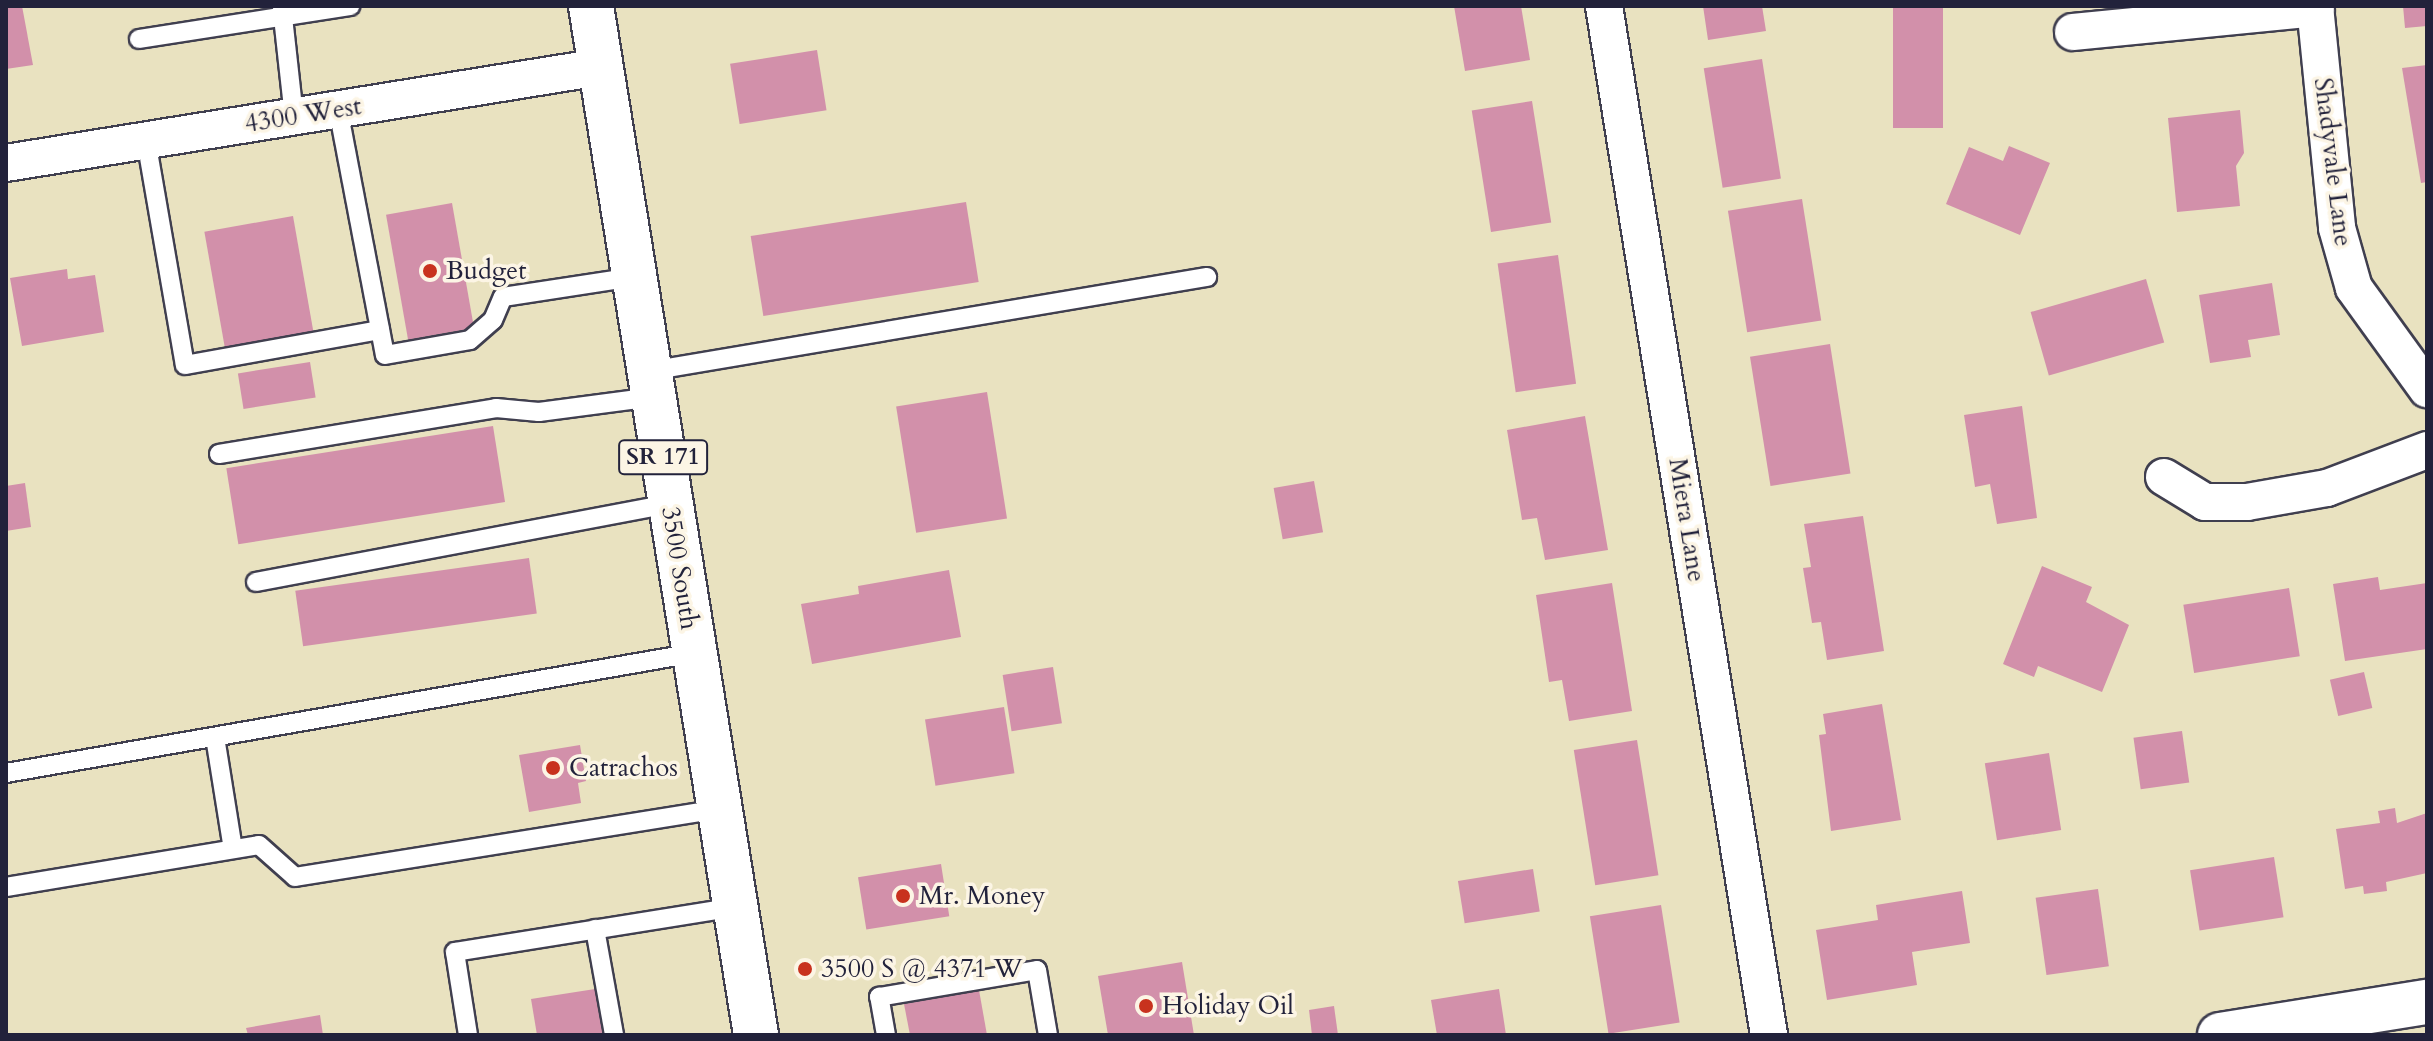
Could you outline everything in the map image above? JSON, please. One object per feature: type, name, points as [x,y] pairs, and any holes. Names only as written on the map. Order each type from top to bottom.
[{"type":"main road","name":"3500 South","points":[[591,6],[756,1035]]},
{"type":"main road","points":[[2220,1035],[2331,1026],[2427,1002]]},
{"type":"street","name":"Miera Lane","points":[[1604,6],[1769,1035]]},
{"type":"street","points":[[2073,32],[2316,7]]},
{"type":"street","name":"Shadyvale Lane","points":[[2316,7],[2337,228],[2350,273],[2387,341],[2427,389]]},
{"type":"street","name":"4300 West","points":[[6,163],[600,67]]},
{"type":"street","points":[[2164,477],[2205,502],[2247,502],[2327,488],[2427,450]]},
{"type":"lane","points":[[139,39],[282,12],[350,6]]},
{"type":"lane","points":[[282,12],[294,116]]},
{"type":"lane","points":[[338,109],[385,355],[470,340],[493,320],[503,297],[634,277]]},
{"type":"lane","points":[[146,140],[185,365],[380,330]]},
{"type":"lane","points":[[219,454],[496,408],[539,412],[651,384],[1207,277]]},
{"type":"lane","points":[[256,582],[670,504]]},
{"type":"lane","points":[[6,773],[694,653]]},
{"type":"lane","points":[[215,737],[233,849]]},
{"type":"lane","points":[[6,887],[259,845],[295,877],[719,809]]},
{"type":"lane","points":[[468,1035],[455,952],[735,907]]},
{"type":"lane","points":[[595,929],[614,1035]]},
{"type":"lane","points":[[886,1035],[879,997],[1037,970],[1048,1035]]},
{"type":"building","points":[[6,6],[22,6],[33,65],[6,69]]},
{"type":"building","points":[[1454,6],[1521,6],[1530,60],[1465,71]]},
{"type":"building","points":[[1703,6],[1762,6],[1766,31],[1708,40]]},
{"type":"building","points":[[1893,6],[1943,6],[1943,128],[1893,128]]},
{"type":"building","points":[[2403,6],[2427,6],[2427,26],[2405,28]]},
{"type":"building","points":[[817,50],[827,110],[740,124],[730,64]]},
{"type":"building","points":[[1762,59],[1781,179],[1723,188],[1704,68]]},
{"type":"building","points":[[2427,65],[2427,182],[2421,183],[2402,68]]},
{"type":"building","points":[[1532,101],[1551,222],[1491,232],[1472,111]]},
{"type":"building","points":[[2240,110],[2244,153],[2236,166],[2240,206],[2177,212],[2168,118]]},
{"type":"building","points":[[2009,146],[2050,163],[2020,235],[1946,204],[1969,147],[2003,161]]},
{"type":"building","points":[[1802,199],[1821,320],[1747,332],[1728,211]]},
{"type":"building","points":[[966,202],[979,282],[763,316],[751,236]]},
{"type":"building","name":"Budget","points":[[452,203],[474,328],[408,340],[386,215]]},
{"type":"building","points":[[293,216],[314,334],[225,350],[204,232]]},
{"type":"building","points":[[1558,255],[1576,384],[1516,392],[1498,263]]},
{"type":"building","points":[[67,269],[68,279],[95,275],[104,332],[22,346],[10,278]]},
{"type":"building","points":[[2146,279],[2164,342],[2049,376],[2031,312]]},
{"type":"building","points":[[2272,283],[2280,335],[2248,340],[2251,357],[2210,363],[2199,295]]},
{"type":"building","points":[[1830,344],[1850,473],[1770,486],[1750,357]]},
{"type":"building","points":[[310,362],[316,398],[244,409],[238,373]]},
{"type":"building","points":[[987,392],[1007,518],[916,533],[896,406]]},
{"type":"building","points":[[2022,406],[2037,518],[1997,524],[1990,484],[1975,487],[1964,415]]},
{"type":"building","points":[[1585,416],[1608,550],[1545,560],[1537,518],[1522,520],[1507,430]]},
{"type":"building","points":[[493,426],[505,502],[238,544],[226,468]]},
{"type":"building","points":[[1314,481],[1323,532],[1283,539],[1274,488]]},
{"type":"building","points":[[25,483],[31,527],[6,531],[6,486]]},
{"type":"building","points":[[1863,516],[1884,651],[1827,660],[1821,622],[1812,623],[1803,568],[1811,567],[1804,524]]},
{"type":"building","points":[[529,558],[537,613],[303,646],[295,591]]},
{"type":"building","points":[[2042,566],[2092,587],[2086,602],[2129,625],[2102,692],[2038,666],[2034,677],[2003,664]]},
{"type":"building","points":[[949,570],[961,637],[812,664],[801,604],[859,594],[858,586]]},
{"type":"building","points":[[2378,577],[2380,590],[2427,583],[2427,649],[2345,661],[2333,584]]},
{"type":"building","points":[[1612,583],[1632,711],[1569,721],[1562,680],[1549,682],[1536,595]]},
{"type":"building","points":[[2289,588],[2300,656],[2194,673],[2183,605]]},
{"type":"building","points":[[1053,667],[1062,723],[1012,731],[1003,675]]},
{"type":"building","points":[[2364,672],[2372,708],[2338,716],[2330,680]]},
{"type":"building","points":[[1882,704],[1901,820],[1831,831],[1819,735],[1826,734],[1823,714]]},
{"type":"building","points":[[1004,707],[1014,773],[935,786],[925,720]]},
{"type":"building","points":[[2182,731],[2189,782],[2141,789],[2133,738]]},
{"type":"building","points":[[1637,740],[1658,875],[1595,885],[1574,750]]},
{"type":"building","name":"Catrachos","points":[[580,745],[586,781],[578,783],[581,803],[529,812],[519,755]]},
{"type":"building","points":[[2049,753],[2061,830],[1997,840],[1985,763]]},
{"type":"building","points":[[2395,808],[2397,823],[2427,813],[2427,873],[2386,882],[2387,891],[2364,894],[2363,886],[2345,889],[2336,829],[2380,823],[2378,811]]},
{"type":"building","points":[[2274,857],[2284,917],[2200,931],[2190,870]]},
{"type":"building","name":"Mr. Money","points":[[941,864],[949,916],[866,929],[858,877]]},
{"type":"building","points":[[1533,869],[1540,911],[1465,923],[1458,881]]},
{"type":"building","points":[[2098,889],[2109,966],[2046,975],[2036,898]]},
{"type":"building","points":[[1962,891],[1970,943],[1912,952],[1917,985],[1827,1000],[1816,930],[1878,920],[1876,905]]},
{"type":"building","points":[[1661,905],[1680,1023],[1609,1034],[1590,916]]},
{"type":"building","name":"Holiday Oil","points":[[1182,962],[1194,1035],[1108,1035],[1098,976]]},
{"type":"building","points":[[595,989],[603,1035],[537,1035],[531,999]]},
{"type":"building","points":[[1499,989],[1506,1035],[1437,1035],[1431,1000]]},
{"type":"building","points":[[979,990],[987,1035],[910,1035],[904,1004]]},
{"type":"building","points":[[1334,1006],[1338,1035],[1312,1035],[1309,1010]]},
{"type":"building","points":[[320,1015],[323,1035],[248,1035],[246,1028]]},
{"type":"place","name":"Budget","points":[[430,271]]},
{"type":"place","name":"Catrachos","points":[[553,768]]},
{"type":"place","name":"Mr. Money","points":[[903,896]]},
{"type":"place","name":"3500 S @ 4371 W","points":[[805,969]]},
{"type":"place","name":"Holiday Oil","points":[[1146,1006]]}]
